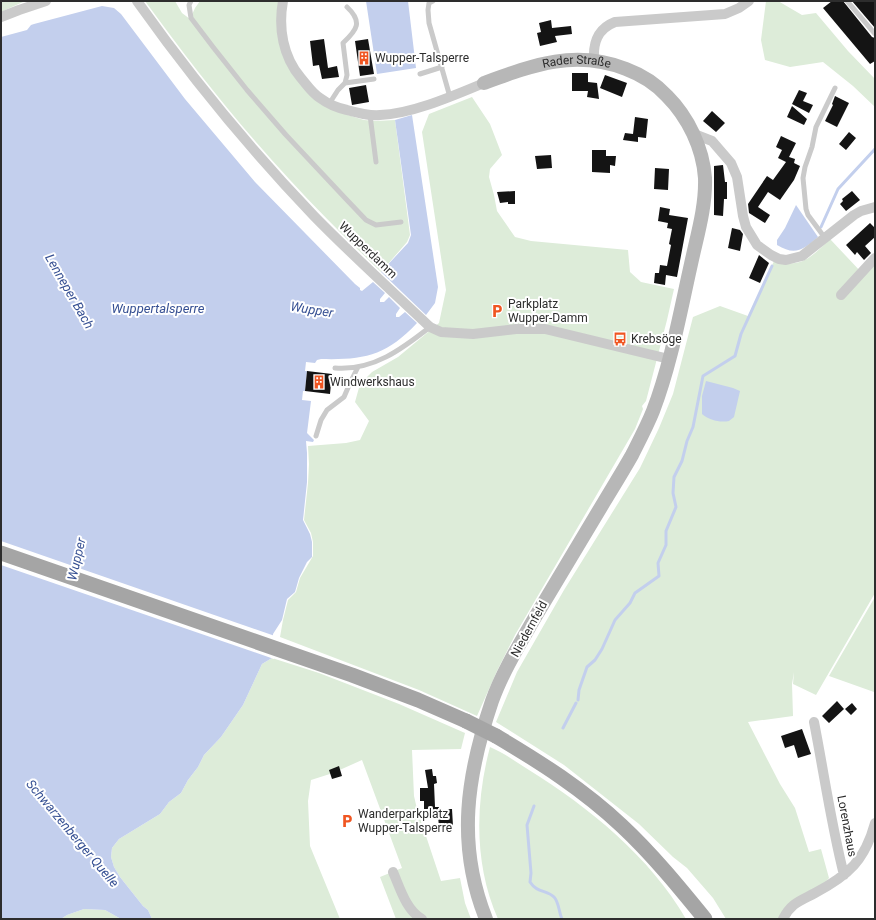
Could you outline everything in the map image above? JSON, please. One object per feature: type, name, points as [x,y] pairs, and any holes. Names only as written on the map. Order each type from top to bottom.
[{"type":"main road","points":[[1,553],[404,694],[496,736],[563,778],[595,802],[642,846],[700,915]]},
{"type":"street","points":[[1,18],[46,1]]},
{"type":"street","name":"Wupperdamm","points":[[138,1],[189,72],[249,145],[314,216],[430,327],[441,332],[473,334],[516,329],[545,329],[669,359]]},
{"type":"street","name":"Rader Straße","points":[[283,1],[281,30],[288,56],[298,75],[310,89],[329,104],[362,114],[380,115],[414,109],[520,70],[546,63],[567,60],[594,60],[611,64],[632,72],[655,85],[668,97],[679,110],[694,134],[699,148],[704,173],[704,200],[669,359]]},
{"type":"street","points":[[594,60],[594,50],[600,32],[606,26],[615,22],[725,14],[739,8],[749,1]]},
{"type":"street","points":[[694,134],[712,141],[731,163],[737,177],[744,222],[751,237],[760,248],[779,259],[792,259],[807,253],[857,213],[875,207]]},
{"type":"street","points":[[841,295],[875,258]]},
{"type":"street","name":"Niedernfeld","points":[[486,919],[474,880],[469,857],[468,823],[473,768],[484,725],[499,685],[523,638],[631,458],[653,410],[669,359]]},
{"type":"street","name":"Lorenzhaus","points":[[814,722],[836,843],[844,875],[855,865],[865,851],[875,823]]},
{"type":"street","points":[[393,872],[410,908],[414,914],[422,919]]},
{"type":"street","points":[[783,919],[795,903],[826,887],[844,875]]},
{"type":"lane","points":[[191,1],[191,18],[218,53],[247,90],[281,129],[346,199],[366,220],[376,225],[401,222]]},
{"type":"lane","points":[[433,1],[429,3],[429,22],[450,97]]},
{"type":"lane","points":[[847,1],[875,34]]},
{"type":"lane","points":[[329,104],[338,90],[345,83],[347,76],[342,43],[355,29],[356,20],[355,15],[346,7]]},
{"type":"lane","points":[[420,74],[442,68]]},
{"type":"lane","points":[[345,83],[374,79]]},
{"type":"lane","points":[[825,238],[808,215],[803,178],[816,127],[835,88]]},
{"type":"lane","points":[[370,115],[376,162]]},
{"type":"lane","points":[[335,368],[358,367],[376,362],[402,348],[430,327]]},
{"type":"lane","points":[[316,436],[321,420],[327,410],[344,397],[358,367]]},
{"type":"green space","points":[[1,1],[25,1],[1,12]]},
{"type":"green space","points":[[145,1],[175,1],[182,13],[190,19],[200,1],[279,1],[285,59],[338,112],[364,120],[395,120],[410,235],[407,242],[381,272],[312,204],[271,159],[197,70]]},
{"type":"green space","points":[[766,1],[778,1],[802,15],[816,13],[848,51],[875,79],[875,107],[853,86],[823,62],[790,67],[765,60],[761,40]]},
{"type":"green space","points":[[472,97],[490,124],[502,155],[490,169],[489,177],[497,211],[515,237],[531,241],[628,250],[630,272],[641,282],[674,289],[646,401],[642,406],[643,409],[635,429],[515,635],[477,716],[419,690],[280,637],[288,600],[296,592],[300,578],[313,556],[313,542],[311,533],[304,520],[308,483],[308,446],[346,443],[360,440],[369,421],[355,402],[360,384],[372,372],[398,357],[439,323],[446,290],[422,132],[429,114]]},
{"type":"green space","points":[[830,239],[862,273],[875,261],[875,593],[816,695],[793,684],[794,672],[792,684],[793,716],[748,722],[780,784],[795,808],[809,852],[821,849],[829,878],[822,886],[778,919],[726,919],[713,898],[687,868],[673,857],[639,824],[564,765],[496,722],[517,672],[564,590],[640,468],[673,394],[693,317],[720,306],[748,316],[774,261],[792,263],[805,260]]},
{"type":"green space","points":[[875,597],[875,691],[874,692],[829,676]]},
{"type":"green space","points":[[272,658],[319,673],[399,704],[465,733],[461,749],[412,750],[414,796],[441,881],[460,878],[465,903],[471,919],[396,919],[380,877],[402,868],[362,760],[333,773],[311,780],[308,801],[310,846],[340,919],[152,919],[148,910],[143,906],[120,877],[114,867],[111,857],[112,848],[119,839],[160,814],[169,802],[181,793],[204,755],[221,737],[243,705],[262,664]]},
{"type":"green space","points":[[490,747],[552,785],[596,817],[637,855],[655,875],[686,919],[498,919],[490,898],[485,877],[479,834],[482,790]]},
{"type":"green space","points":[[84,909],[105,910],[121,919],[61,919],[67,915]]},
{"type":"water","points":[[366,1],[408,1],[416,68],[377,74]]},
{"type":"water","name":"Wuppertalsperre","points":[[102,6],[114,8],[121,14],[185,99],[255,182],[360,288],[360,290],[362,291],[373,282],[385,293],[380,299],[380,302],[384,302],[389,297],[400,308],[396,314],[396,317],[399,317],[405,312],[417,323],[395,343],[374,354],[362,357],[321,359],[317,360],[315,363],[306,362],[305,371],[307,371],[305,391],[303,391],[302,400],[311,401],[307,433],[314,440],[313,442],[306,441],[307,482],[303,520],[312,542],[312,557],[307,562],[299,578],[295,592],[287,599],[282,620],[273,634],[272,658],[262,664],[243,705],[221,737],[204,755],[181,793],[169,802],[160,814],[119,839],[112,848],[111,857],[114,867],[120,877],[143,906],[148,910],[152,919],[121,919],[105,910],[84,909],[67,915],[61,919],[1,919],[1,37],[27,30],[34,24]]},
{"type":"water","points":[[412,115],[438,287],[435,303],[426,315],[381,272],[408,243],[411,235],[395,120]]},
{"type":"water","points":[[796,205],[818,237],[803,248],[794,251],[777,245],[777,240],[785,228]]},
{"type":"water","points":[[706,381],[740,391],[734,417],[729,421],[722,422],[708,418],[702,414],[702,396]]},
{"type":"pier","points":[[1,541],[275,636],[274,659],[1,565]]},
{"type":"building","points":[[832,1],[843,1],[872,37],[875,38],[875,61],[870,64],[823,8]]},
{"type":"building","points":[[852,1],[875,1],[875,28]]},
{"type":"building","points":[[551,20],[552,28],[571,26],[572,34],[555,36],[557,42],[540,46],[537,33],[541,32],[539,23]]},
{"type":"building","points":[[324,39],[328,68],[337,66],[339,77],[322,79],[319,65],[313,66],[310,41]]},
{"type":"building","name":"Wupper-Talsperre","points":[[368,39],[374,74],[360,76],[355,41]]},
{"type":"building","points":[[572,73],[588,73],[588,82],[597,83],[599,99],[587,97],[588,91],[572,91]]},
{"type":"building","points":[[605,75],[627,83],[622,97],[600,88]]},
{"type":"building","points":[[366,85],[369,102],[352,105],[349,88]]},
{"type":"building","points":[[799,90],[807,93],[803,101],[813,105],[809,113],[792,104]]},
{"type":"building","points":[[835,96],[849,103],[837,127],[825,121],[833,105]]},
{"type":"building","points":[[792,106],[807,119],[804,125],[787,117]]},
{"type":"building","points":[[712,111],[725,123],[716,132],[703,121]]},
{"type":"building","points":[[635,117],[648,119],[646,138],[638,137],[638,142],[623,140],[625,133],[633,134]]},
{"type":"building","points":[[849,132],[856,138],[846,150],[839,144]]},
{"type":"building","points":[[781,136],[796,143],[789,157],[795,159],[794,163],[800,166],[794,180],[780,200],[768,192],[758,207],[770,215],[765,223],[749,213],[748,204],[767,176],[773,180],[786,162],[778,158],[782,150],[776,147]]},
{"type":"building","points":[[592,150],[606,150],[606,156],[616,156],[615,166],[610,165],[610,173],[592,172]]},
{"type":"building","points":[[551,155],[552,168],[537,169],[535,156]]},
{"type":"building","points":[[723,165],[725,182],[727,182],[727,199],[724,199],[723,216],[714,215],[714,166]]},
{"type":"building","points":[[655,168],[669,169],[668,190],[654,189]]},
{"type":"building","points":[[515,191],[515,204],[508,204],[508,202],[500,203],[497,192]]},
{"type":"building","points":[[852,191],[860,200],[846,211],[840,204],[843,201],[842,199]]},
{"type":"building","points":[[660,207],[670,209],[669,215],[688,218],[677,277],[666,275],[665,285],[654,283],[655,273],[659,273],[660,265],[667,266],[671,245],[669,244],[672,229],[667,228],[668,223],[658,221]]},
{"type":"building","points":[[870,223],[875,228],[875,237],[865,246],[871,253],[864,260],[857,252],[855,255],[846,245]]},
{"type":"building","points":[[732,228],[740,230],[743,234],[740,251],[728,248]]},
{"type":"building","points":[[759,255],[769,263],[760,283],[749,278]]},
{"type":"building","name":"Windwerkshaus","points":[[307,371],[332,374],[330,394],[305,391]]},
{"type":"building","points":[[837,701],[844,709],[829,723],[822,716]]},
{"type":"building","points":[[852,703],[857,709],[851,715],[845,709]]},
{"type":"building","points":[[802,729],[811,754],[798,758],[794,745],[785,748],[781,736]]},
{"type":"building","points":[[339,766],[342,776],[332,779],[329,770]]},
{"type":"building","points":[[432,769],[433,776],[436,776],[437,783],[434,784],[435,807],[439,807],[439,809],[452,809],[453,826],[439,827],[438,816],[431,816],[430,809],[424,809],[424,801],[420,801],[420,788],[428,788],[425,770]]},
{"type":"waterway","points":[[821,227],[838,189],[875,149]]},
{"type":"waterway","points":[[578,700],[579,690],[587,667],[595,660],[602,649],[615,620],[630,603],[635,593],[659,576],[658,563],[666,545],[666,531],[676,507],[673,493],[674,477],[682,461],[687,441],[693,427],[703,376],[735,356],[741,334],[772,266]]},
{"type":"waterway","points":[[563,728],[576,703]]},
{"type":"waterway","points":[[534,806],[527,825],[531,873],[530,882],[539,890],[554,897],[562,919]]},
{"type":"place","name":"Wupper-Talsperre","points":[[364,58]]},
{"type":"place","name":"Parkplatz Wupper-Damm","points":[[497,311]]},
{"type":"place","name":"Krebsöge","points":[[620,339]]},
{"type":"place","name":"Windwerkshaus","points":[[319,382]]},
{"type":"place","name":"Wanderparkplatz Wupper-Talsperre","points":[[347,821]]},
{"type":"water label","name":"Lenneper Bach","points":[[70,291]]},
{"type":"water label","name":"Wupper","points":[[312,309]]},
{"type":"water label","name":"Wupper","points":[[76,559]]},
{"type":"water label","name":"Schwarzenberger Quelle","points":[[73,833]]}]
